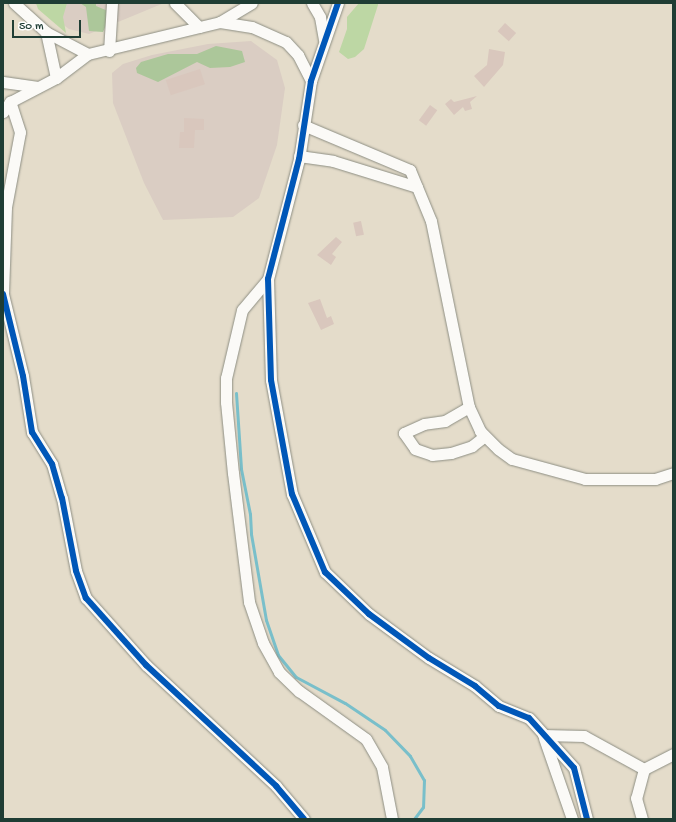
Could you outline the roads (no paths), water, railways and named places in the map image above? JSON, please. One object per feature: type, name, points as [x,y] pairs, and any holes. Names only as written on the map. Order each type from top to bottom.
[{"type":"street","points":[[16,3],[46,32],[88,54]]},
{"type":"street","points":[[109,50],[112,3]]},
{"type":"street","points":[[175,3],[199,27]]},
{"type":"street","points":[[3,112],[10,102],[56,78],[88,54],[220,22],[252,3]]},
{"type":"street","points":[[312,3],[320,16],[324,42]]},
{"type":"street","points":[[338,3],[311,81],[299,156],[268,279],[271,380],[292,494],[325,572],[369,614],[429,658],[475,686],[499,706],[529,718],[543,735],[559,748],[574,768],[587,819]]},
{"type":"street","points":[[220,22],[252,27],[286,42],[298,54],[311,81]]},
{"type":"street","points":[[46,32],[56,78]]},
{"type":"street","points":[[3,82],[38,87]]},
{"type":"street","points":[[10,102],[20,132],[6,207],[3,293],[23,376],[32,432],[52,464],[62,498],[76,571],[86,598],[146,665],[276,786],[304,819]]},
{"type":"street","points":[[304,125],[410,170],[431,221],[469,407],[480,430],[485,436],[512,459],[585,479],[655,479],[673,473]]},
{"type":"street","points":[[299,156],[333,161],[417,187]]},
{"type":"street","points":[[268,279],[242,310],[226,378],[233,473],[249,602],[263,643],[279,672],[299,691],[366,739],[382,767],[392,819]]},
{"type":"street","points":[[469,407],[445,421],[424,424],[404,433],[415,449],[432,455],[451,453],[472,446],[485,436]]},
{"type":"street","points":[[543,735],[584,736],[644,769]]},
{"type":"street","points":[[543,735],[572,819]]},
{"type":"street","points":[[642,819],[636,798],[644,769],[673,754]]},
{"type":"waterway","points":[[236,393],[241,469],[250,514],[251,534],[266,620],[278,655],[296,677],[345,703],[385,730],[410,756],[424,780],[423,807],[414,819]]}]
